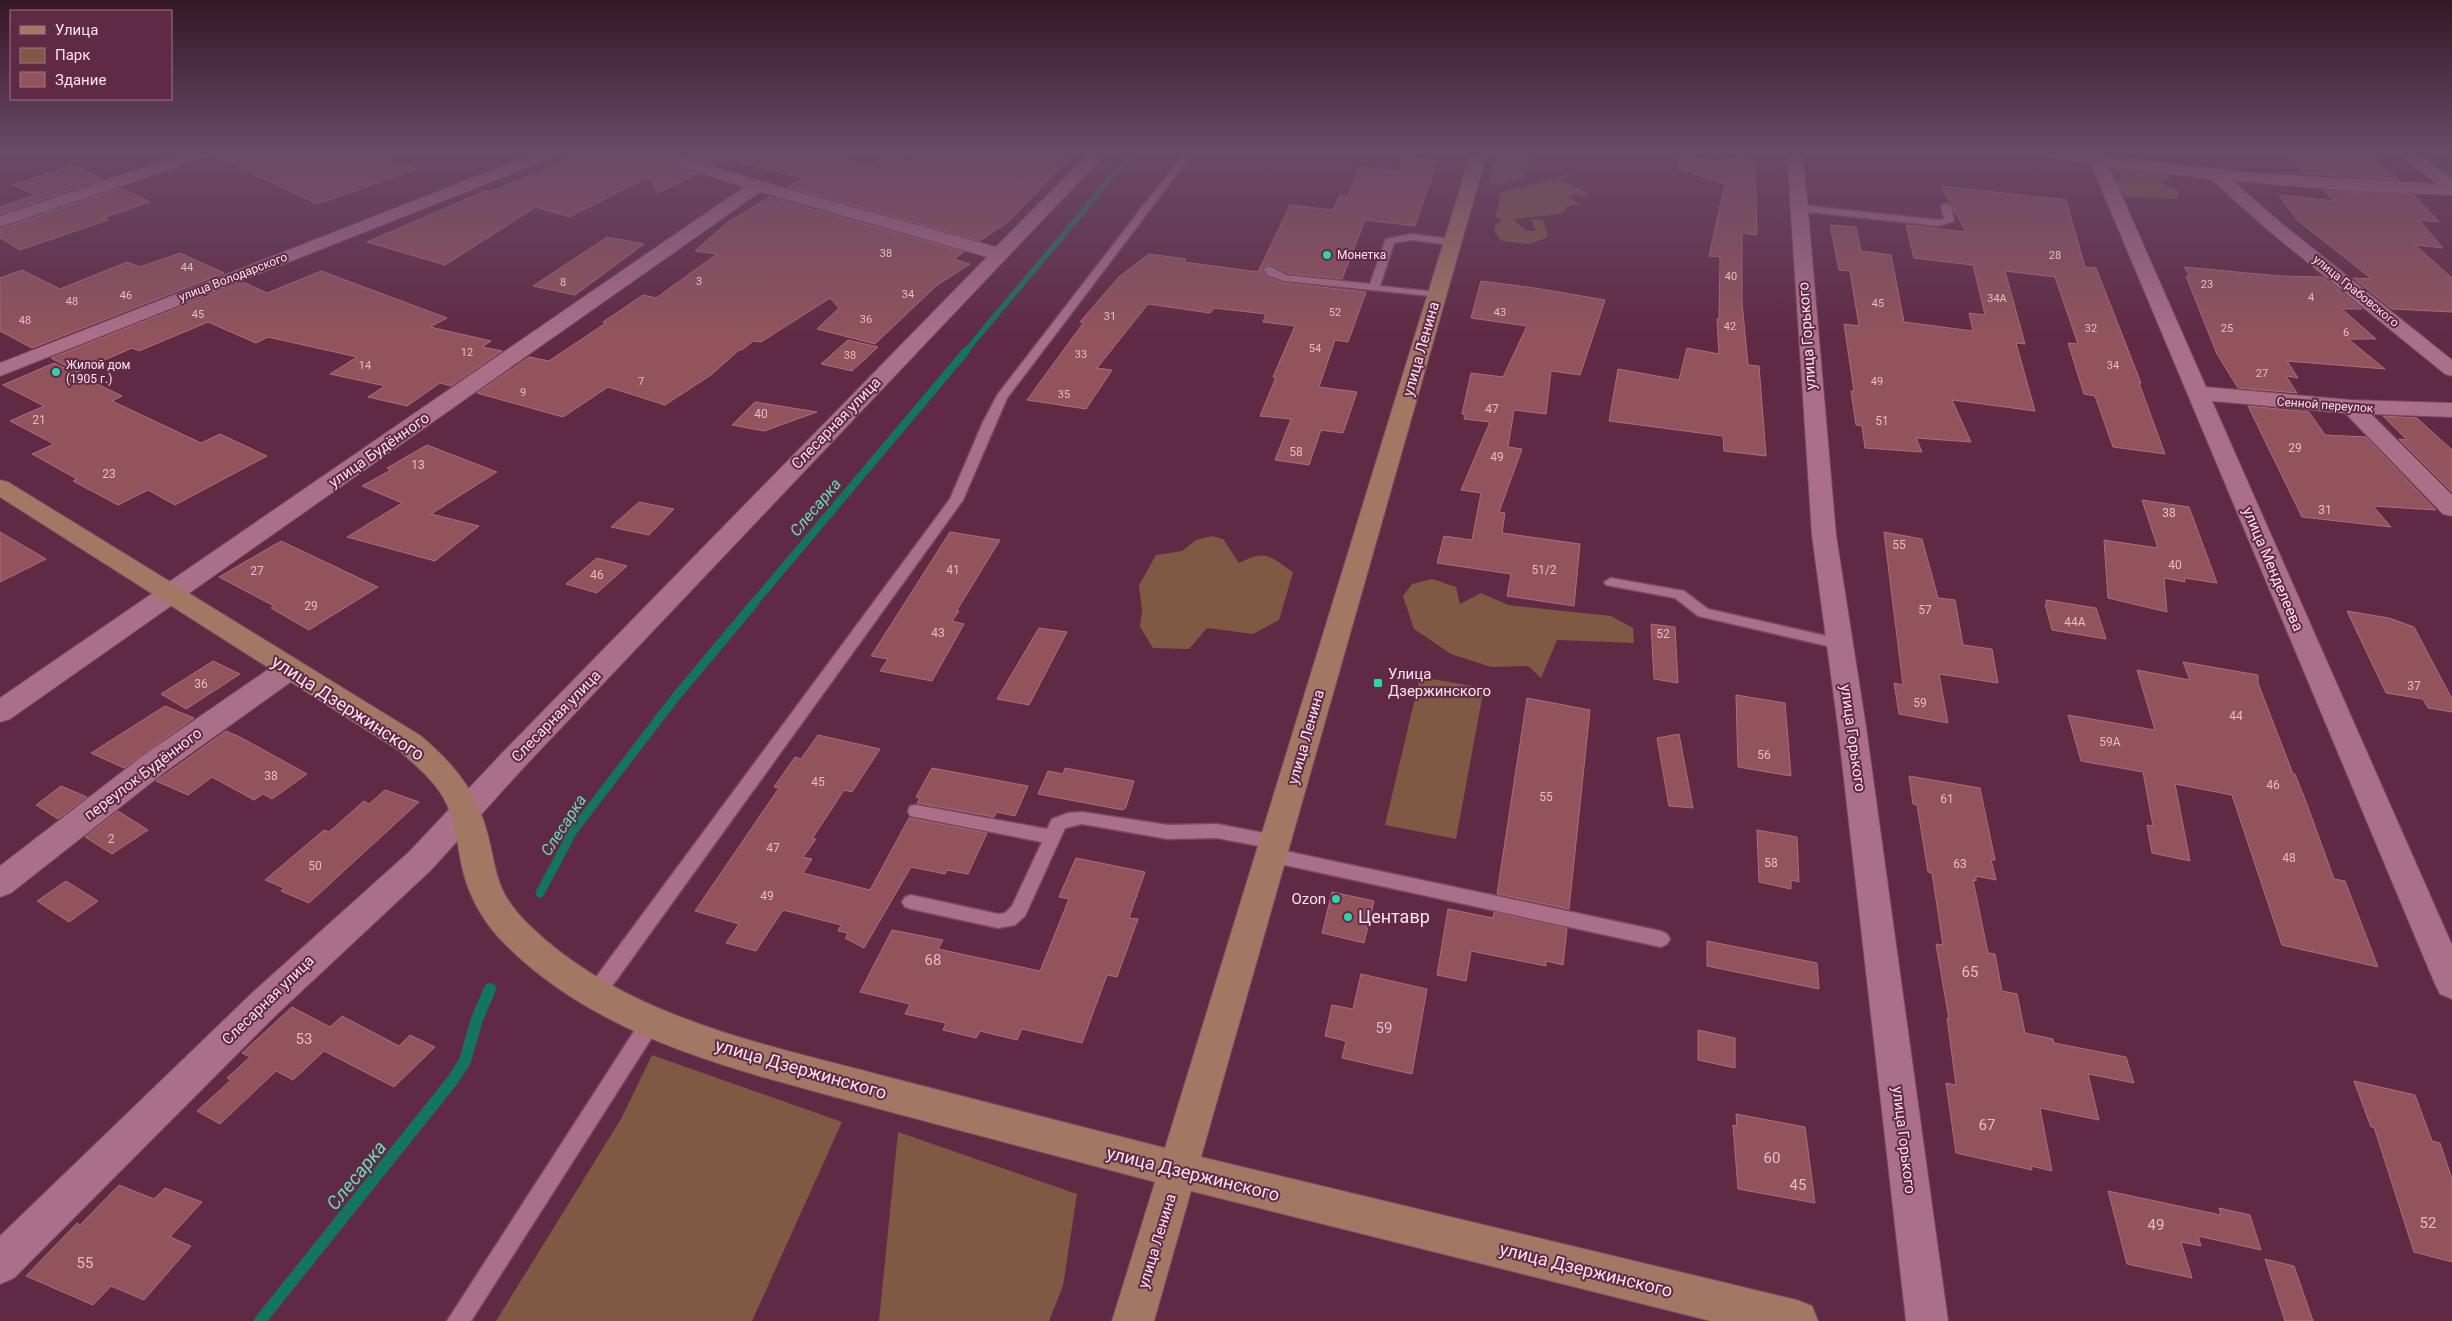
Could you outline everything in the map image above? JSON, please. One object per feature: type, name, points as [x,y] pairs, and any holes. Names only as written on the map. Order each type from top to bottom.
[{"type":"main road","name":"улица Ленина","points":[[1133,1321],[1460,215]]},
{"type":"main road","name":"улица Дзержинского","points":[[3,492],[411,744],[436,765],[466,811],[480,874],[487,896],[502,917],[559,970],[626,1012],[788,1067],[1178,1171],[1797,1321]]},
{"type":"street","points":[[0,222],[22,215]]},
{"type":"street","name":"улица Володарского","points":[[0,370],[394,215]]},
{"type":"street","name":"улица Будённого","points":[[0,712],[716,215]]},
{"type":"street","points":[[859,215],[999,254]]},
{"type":"street","name":"Слесарная улица","points":[[0,1264],[264,1004],[400,881],[1038,215]]},
{"type":"street","name":"улица Горького","points":[[1799,215],[1817,464],[1927,1321]]},
{"type":"street","name":"улица Менделеева","points":[[2122,215],[2452,984]]},
{"type":"street","name":"улица Грабовского","points":[[2261,215],[2452,370]]},
{"type":"street","name":"Сенной переулок","points":[[2198,394],[2351,407],[2452,410]]},
{"type":"street","points":[[2351,407],[2452,509]]},
{"type":"street","name":"переулок Будённого","points":[[0,884],[155,763],[289,669]]},
{"type":"lane","points":[[596,994],[956,500],[970,476],[990,417],[1002,396],[1140,215]]},
{"type":"lane","points":[[1861,215],[1939,223],[1944,223],[1950,219],[1949,215]]},
{"type":"lane","points":[[1374,288],[1392,239],[1406,237],[1452,242]]},
{"type":"lane","points":[[1269,269],[1270,273],[1284,278],[1437,295]]},
{"type":"lane","points":[[1611,582],[1679,594],[1703,613],[1840,644]]},
{"type":"lane","points":[[916,811],[1052,837]]},
{"type":"lane","points":[[911,902],[998,921],[1009,920],[1019,912],[1058,824],[1068,818],[1082,818],[1168,832],[1217,831],[1273,849],[1661,939]]},
{"type":"lane","points":[[458,1321],[651,1022]]},
{"type":"green space","points":[[1555,215],[1513,219],[1527,231],[1536,231],[1531,219],[1543,220],[1548,237],[1530,244],[1501,241],[1494,231],[1496,224],[1502,221],[1496,216]]},
{"type":"green space","points":[[1212,536],[1223,539],[1239,563],[1262,555],[1272,558],[1293,572],[1279,620],[1253,634],[1207,628],[1189,649],[1153,648],[1140,627],[1142,611],[1139,585],[1156,555],[1182,551],[1196,540]]},
{"type":"green space","points":[[1432,579],[1456,587],[1460,604],[1481,593],[1508,605],[1611,616],[1633,628],[1634,643],[1557,640],[1541,678],[1528,666],[1491,667],[1451,654],[1414,629],[1403,596],[1412,584]]},
{"type":"green space","points":[[1420,677],[1484,688],[1456,839],[1385,825]]},
{"type":"green space","points":[[652,1055],[842,1122],[752,1321],[496,1321],[621,1119]]},
{"type":"green space","points":[[898,1132],[1077,1194],[1063,1286],[1049,1321],[879,1321]]},
{"type":"building","points":[[42,215],[113,215],[103,218],[108,220],[20,250],[0,238],[0,229]]},
{"type":"building","points":[[430,215],[524,215],[445,265],[367,242]]},
{"type":"building","points":[[740,215],[832,215],[964,252],[954,259],[970,264],[936,286],[875,344],[817,329],[839,308],[830,298],[761,342],[753,341],[742,350],[739,350],[711,375],[665,405],[608,387],[563,417],[477,393],[529,357],[549,361],[606,323],[603,322],[643,295],[656,298],[717,254],[695,251],[728,222]]},
{"type":"building","points":[[886,215],[1015,215],[1008,222],[980,241]]},
{"type":"building","points":[[1285,215],[1419,215],[1415,226],[1365,220],[1342,279],[1287,273],[1270,264],[1262,268],[1266,277],[1284,283],[1366,292],[1348,342],[1335,340],[1319,387],[1357,392],[1343,433],[1321,430],[1309,465],[1275,460],[1291,419],[1260,416],[1276,377],[1273,377],[1295,326],[1263,322],[1266,314],[1214,308],[1210,313],[1148,304],[1097,368],[1112,370],[1086,409],[1027,400],[1084,322],[1080,322],[1119,277],[1149,254],[1186,259],[1184,262],[1258,272]]},
{"type":"building","points":[[1718,215],[1756,215],[1757,235],[1742,233],[1742,302],[1748,365],[1759,366],[1766,456],[1724,451],[1723,436],[1609,421],[1618,369],[1679,380],[1687,348],[1719,354],[1717,319],[1719,319],[1720,257],[1709,256]]},
{"type":"building","points":[[1957,215],[2070,215],[2085,267],[2096,268],[2141,383],[2139,383],[2165,454],[2113,447],[2095,396],[2084,394],[2068,343],[2078,344],[2055,277],[2005,271],[2025,344],[2016,343],[2035,411],[1952,400],[1971,442],[1916,438],[1922,452],[1865,448],[1862,426],[1856,425],[1851,391],[1854,391],[1844,324],[1859,326],[1850,271],[1839,270],[1830,225],[1856,227],[1861,251],[1891,255],[1904,322],[1973,331],[1969,313],[1985,315],[1973,265],[1914,258],[1906,225],[1966,232]]},
{"type":"building","points":[[2293,215],[2432,215],[2439,222],[2419,220],[2443,248],[2415,245],[2452,278],[2452,312],[2392,309],[2353,278],[2372,279],[2297,220]]},
{"type":"building","points":[[607,237],[644,244],[575,295],[533,286]]},
{"type":"building","points":[[180,253],[224,273],[32,348],[0,331],[0,278],[22,270],[60,289],[127,262],[140,267]]},
{"type":"building","points":[[2184,267],[2279,276],[2323,277],[2362,309],[2342,309],[2376,339],[2348,339],[2385,369],[2287,361],[2298,378],[2286,376],[2297,393],[2238,388],[2217,354],[2186,276],[2190,276]]},
{"type":"building","points":[[321,271],[447,318],[430,327],[491,341],[482,347],[502,351],[451,386],[440,383],[407,406],[368,397],[385,386],[330,374],[357,357],[268,337],[256,343],[208,322],[139,351],[132,348],[77,372],[51,358],[243,282],[267,293]]},
{"type":"building","points":[[1481,281],[1605,300],[1580,375],[1551,371],[1546,414],[1514,410],[1508,447],[1522,449],[1499,512],[1505,513],[1502,533],[1580,544],[1574,606],[1507,596],[1511,574],[1437,563],[1444,536],[1472,540],[1481,493],[1461,490],[1490,422],[1464,419],[1465,415],[1462,414],[1471,373],[1503,377],[1527,326],[1471,318]]},
{"type":"building","points":[[848,340],[878,347],[852,371],[821,364]]},
{"type":"building","points":[[54,363],[122,396],[112,401],[201,443],[220,434],[267,456],[175,505],[148,490],[118,505],[73,481],[77,479],[32,454],[54,444],[10,421],[44,406],[3,385]]},
{"type":"building","points":[[755,402],[817,412],[764,431],[732,425]]},
{"type":"building","points":[[2248,406],[2309,412],[2325,435],[2366,437],[2436,510],[2373,506],[2391,527],[2302,517]]},
{"type":"building","points":[[2383,416],[2417,418],[2452,450],[2452,492],[2399,439],[2407,440]]},
{"type":"building","points":[[427,445],[497,472],[431,514],[479,526],[435,561],[347,537],[402,503],[362,486],[391,470],[387,468]]},
{"type":"building","points":[[2142,500],[2189,507],[2217,583],[2184,578],[2185,582],[2164,578],[2167,612],[2108,598],[2104,540],[2158,548]]},
{"type":"building","points":[[639,502],[674,509],[649,535],[611,527]]},
{"type":"building","points":[[0,532],[46,559],[0,582]]},
{"type":"building","points":[[950,532],[1000,540],[952,621],[964,624],[932,681],[880,671],[888,659],[871,656]]},
{"type":"building","points":[[1884,532],[1922,539],[1938,598],[1955,600],[1963,645],[1992,649],[1998,683],[1939,674],[1948,723],[1899,714],[1894,683],[1903,685]]},
{"type":"building","points":[[281,541],[378,587],[309,630],[271,608],[274,606],[219,577]]},
{"type":"building","points":[[597,558],[627,566],[597,593],[566,584]]},
{"type":"building","points":[[2046,600],[2096,608],[2106,639],[2052,630],[2045,604],[2047,604]]},
{"type":"building","points":[[2347,611],[2389,618],[2414,627],[2452,699],[2452,712],[2428,708],[2423,699],[2386,693]]},
{"type":"building","points":[[1651,624],[1675,627],[1678,683],[1654,679]]},
{"type":"building","points":[[1039,628],[1067,632],[1029,705],[997,699]]},
{"type":"building","points":[[213,661],[240,674],[186,709],[161,694]]},
{"type":"building","points":[[2183,662],[2258,675],[2258,683],[2293,774],[2295,774],[2308,807],[2334,879],[2345,881],[2378,967],[2282,945],[2232,795],[2175,784],[2190,861],[2152,853],[2147,825],[2153,826],[2143,772],[2081,761],[2068,715],[2155,730],[2137,670],[2190,680]]},
{"type":"building","points":[[1736,695],[1785,703],[1791,776],[1738,767]]},
{"type":"building","points":[[1527,698],[1590,710],[1569,909],[1497,894]]},
{"type":"building","points":[[165,706],[194,718],[124,768],[91,753]]},
{"type":"building","points":[[226,731],[307,774],[272,799],[263,794],[254,800],[212,777],[188,795],[156,781]]},
{"type":"building","points":[[1679,734],[1693,808],[1669,806],[1657,738]]},
{"type":"building","points":[[818,735],[880,749],[852,792],[844,790],[812,839],[816,839],[803,857],[812,859],[803,873],[870,890],[909,818],[987,833],[968,874],[947,870],[945,874],[911,867],[864,948],[845,938],[848,933],[838,931],[841,925],[783,910],[756,951],[726,943],[739,924],[695,911],[779,788],[774,787],[795,757],[801,759]]},
{"type":"building","points":[[932,768],[1028,786],[1015,816],[997,812],[994,817],[917,803],[920,798],[916,797]]},
{"type":"building","points":[[1065,768],[1134,781],[1126,807],[1123,810],[1038,794],[1048,771],[1063,774]]},
{"type":"building","points":[[1909,776],[1980,788],[1995,860],[1991,860],[1996,880],[1976,876],[1976,881],[1973,880],[1988,953],[1995,954],[2002,991],[2017,994],[2025,1033],[2053,1039],[2054,1043],[2126,1057],[2134,1083],[2088,1074],[2099,1120],[2040,1108],[2052,1171],[2031,1166],[2032,1170],[1956,1153],[1946,1083],[1956,1085],[1947,1018],[1949,1019],[1936,944],[1943,945],[1932,873],[1928,872],[1917,805],[1913,804]]},
{"type":"building","points":[[61,786],[87,797],[58,819],[36,805]]},
{"type":"building","points":[[385,790],[419,802],[309,903],[281,891],[284,888],[265,880],[324,830],[329,832],[364,801],[369,804]]},
{"type":"building","points":[[118,811],[148,830],[112,854],[85,837]]},
{"type":"building","points":[[1757,830],[1797,837],[1799,882],[1791,880],[1791,889],[1759,882]]},
{"type":"building","points":[[1076,858],[1145,872],[1129,918],[1138,919],[1117,977],[1107,975],[1082,1043],[1022,1029],[1017,1040],[980,1031],[976,1038],[943,1030],[946,1023],[905,1014],[910,1004],[860,992],[892,930],[943,940],[938,949],[1040,971],[1069,899],[1059,897]]},
{"type":"building","points":[[66,881],[98,901],[69,922],[37,901]]},
{"type":"building","name":"Центавр","points":[[1332,892],[1374,901],[1364,943],[1322,933]]},
{"type":"building","points":[[1448,909],[1493,918],[1494,912],[1567,928],[1563,965],[1546,961],[1546,966],[1471,951],[1466,981],[1437,975]]},
{"type":"building","points":[[1707,941],[1817,963],[1819,989],[1707,966]]},
{"type":"building","points":[[1361,974],[1427,989],[1412,1074],[1342,1058],[1346,1041],[1325,1036],[1332,1005],[1353,1009]]},
{"type":"building","points":[[292,1007],[330,1027],[342,1016],[399,1046],[410,1035],[435,1047],[394,1087],[324,1051],[293,1080],[276,1071],[220,1124],[197,1111],[231,1080],[227,1078],[250,1057],[242,1053]]},
{"type":"building","points":[[1698,1030],[1735,1038],[1735,1068],[1698,1060]]},
{"type":"building","points":[[2354,1081],[2415,1095],[2432,1141],[2440,1143],[2452,1179],[2452,1262],[2414,1252],[2374,1127],[2371,1127]]},
{"type":"building","points":[[1736,1114],[1805,1127],[1815,1203],[1738,1189],[1733,1125],[1737,1126]]},
{"type":"building","points":[[119,1185],[154,1199],[165,1188],[202,1202],[170,1237],[191,1246],[144,1300],[111,1286],[93,1305],[26,1276],[77,1223],[80,1225]]},
{"type":"building","points":[[2108,1191],[2221,1215],[2219,1208],[2250,1215],[2261,1250],[2198,1236],[2201,1246],[2181,1242],[2192,1278],[2127,1264]]},
{"type":"building","points":[[2265,1259],[2294,1266],[2313,1321],[2285,1321]]},
{"type":"waterway","name":"Слесарка","points":[[965,352],[1080,215]]},
{"type":"waterway","name":"Слесарка","points":[[754,603],[966,351]]},
{"type":"waterway","name":"Слесарка","points":[[540,893],[573,831],[674,699],[755,602]]},
{"type":"waterway","name":"Слесарка","points":[[260,1321],[452,1081],[465,1061],[477,1019],[490,989]]},
{"type":"place","name":"Монетка","points":[[1327,255]]},
{"type":"place","name":"Жилой дом (1905 г.)","points":[[56,372]]},
{"type":"place","name":"Улица Дзержинского","points":[[1378,683]]},
{"type":"place","name":"Ozon","points":[[1336,899]]},
{"type":"place","name":"Центавр","points":[[1348,917]]}]
